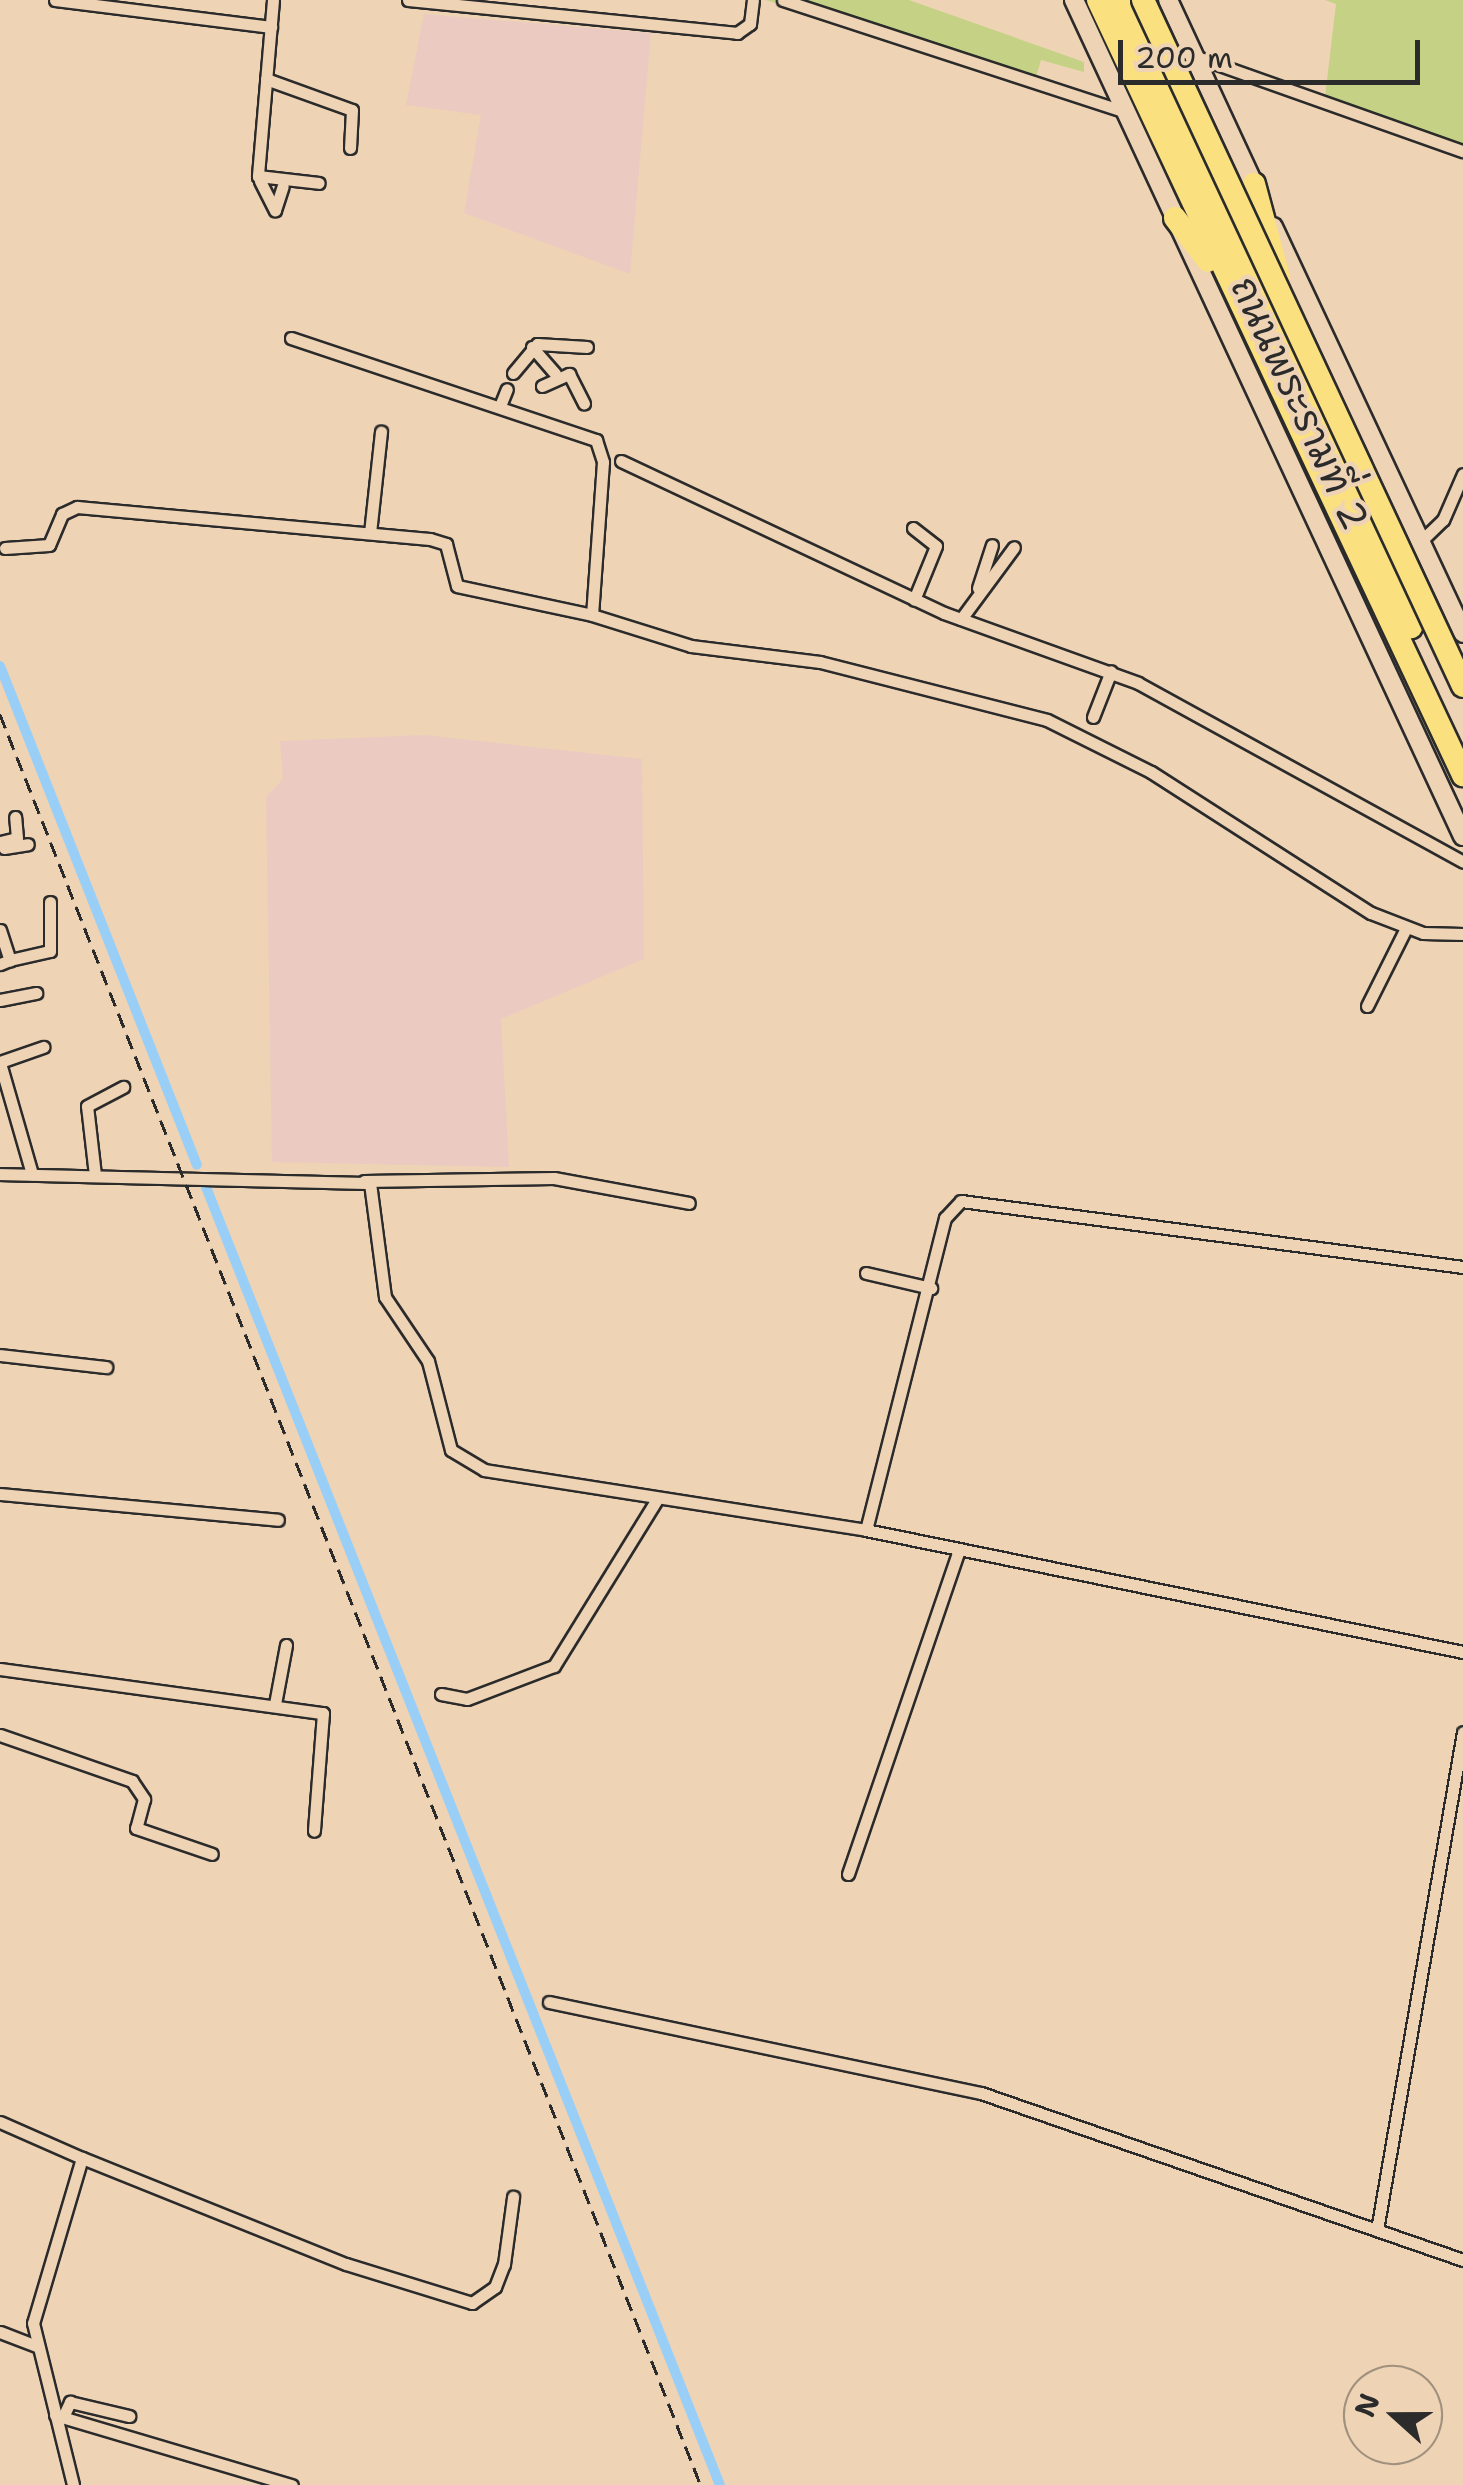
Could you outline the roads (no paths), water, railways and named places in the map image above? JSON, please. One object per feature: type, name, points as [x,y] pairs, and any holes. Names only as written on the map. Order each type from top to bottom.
[{"type":"highway","name":"ถนนพระรามที่ 2","points":[[1098,0],[1463,776]]},
{"type":"highway","points":[[1119,0],[1463,738]]},
{"type":"highway","name":"ถนนพระรามที่ 2","points":[[1142,0],[1463,689]]},
{"type":"highway","points":[[1142,0],[1463,689]]},
{"type":"highway","points":[[1254,184],[1290,316]]},
{"type":"highway","points":[[1175,218],[1254,331]]},
{"type":"main road","name":"ถนนพระรามที่ 2","points":[[1074,0],[1463,836]]},
{"type":"main road","name":"ถนนพระรามที่ 2","points":[[1168,0],[1463,632]]},
{"type":"street","points":[[55,0],[271,27]]},
{"type":"street","points":[[273,0],[260,182],[275,210],[283,186]]},
{"type":"street","points":[[408,0],[737,33],[750,24],[752,0]]},
{"type":"street","points":[[784,0],[1126,112]]},
{"type":"street","points":[[1194,56],[1463,151]]},
{"type":"street","points":[[266,79],[352,110],[350,148]]},
{"type":"street","points":[[260,182],[283,186],[319,184]]},
{"type":"street","points":[[291,338],[590,435],[601,448],[592,614]]},
{"type":"street","points":[[514,373],[532,347],[553,338],[587,347]]},
{"type":"street","points":[[532,347],[555,373],[574,378],[584,403]]},
{"type":"street","points":[[542,386],[555,373]]},
{"type":"street","points":[[500,406],[507,389]]},
{"type":"street","points":[[370,534],[382,432]]},
{"type":"street","points":[[621,461],[914,600],[1111,671],[1463,862]]},
{"type":"street","points":[[1420,541],[1442,520],[1463,474]]},
{"type":"street","points":[[5,548],[49,544],[62,514],[77,507],[446,544],[457,586],[592,614],[692,646],[820,662],[1047,720],[1151,772],[1406,928],[1463,934]]},
{"type":"street","points":[[913,528],[936,546],[914,600]]},
{"type":"street","points":[[978,590],[992,545]]},
{"type":"street","points":[[962,619],[978,590],[1014,546]]},
{"type":"street","points":[[1093,717],[1111,671]]},
{"type":"street","points":[[0,845],[17,838],[15,817]]},
{"type":"street","points":[[0,845],[28,844]]},
{"type":"street","points":[[0,930],[5,962],[50,951],[50,902]]},
{"type":"street","points":[[1367,1006],[1406,928]]},
{"type":"street","points":[[0,1000],[36,993]]},
{"type":"street","points":[[32,1174],[0,1063],[43,1048]]},
{"type":"street","points":[[95,1175],[87,1106],[123,1087]]},
{"type":"street","points":[[0,1174],[364,1181],[554,1178],[689,1203]]},
{"type":"street","points":[[364,1181],[376,1196],[378,1276],[428,1362],[456,1457],[656,1501],[866,1530],[1463,1652]]},
{"type":"street","points":[[866,1530],[945,1218],[961,1200],[1463,1267]]},
{"type":"street","points":[[866,1273],[930,1288]]},
{"type":"street","points":[[0,1355],[106,1367]]},
{"type":"street","points":[[0,1494],[278,1520]]},
{"type":"street","points":[[441,1694],[467,1699],[554,1666],[656,1501]]},
{"type":"street","points":[[848,1874],[959,1549]]},
{"type":"street","points":[[275,1704],[286,1645]]},
{"type":"street","points":[[0,1670],[275,1704],[326,1718],[314,1831]]},
{"type":"street","points":[[1377,2230],[1463,1732]]},
{"type":"street","points":[[0,1736],[132,1781],[144,1799],[136,1828],[212,1854]]},
{"type":"street","points":[[549,2002],[980,2093],[1463,2260]]},
{"type":"street","points":[[0,2122],[346,2264],[472,2303],[494,2287],[504,2264],[514,2197]]},
{"type":"street","points":[[73,2485],[59,2416],[37,2346],[34,2310],[82,2158]]},
{"type":"street","points":[[0,2332],[37,2346]]},
{"type":"street","points":[[59,2416],[70,2402],[129,2416]]},
{"type":"street","points":[[59,2416],[292,2485]]},
{"type":"waterway","points":[[0,666],[197,1165]]},
{"type":"waterway","points":[[204,1182],[720,2485]]},
{"type":"railway","points":[[0,714],[701,2485]]}]
